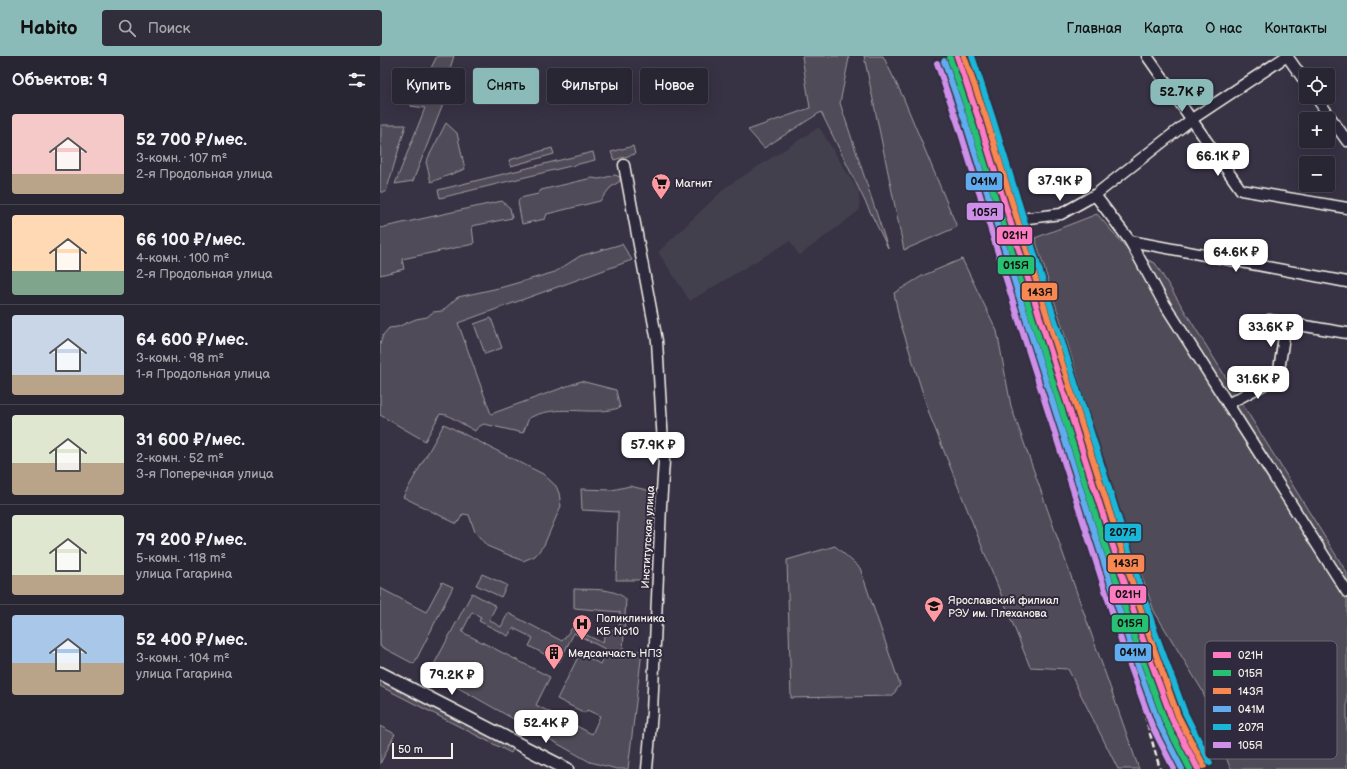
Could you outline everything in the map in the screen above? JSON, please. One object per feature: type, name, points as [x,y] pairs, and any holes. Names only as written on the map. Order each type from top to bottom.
[{"type":"main road","points":[[380,672],[567,769]]},
{"type":"street","points":[[1148,56],[1241,190],[1347,208]]},
{"type":"street","points":[[1028,218],[1061,214],[1095,195],[1192,119],[1287,56],[1299,73]]},
{"type":"street","points":[[1321,104],[1347,142]]},
{"type":"street","name":"Институтская улица","points":[[624,165],[657,341],[664,461],[652,712],[647,769]]},
{"type":"street","points":[[1095,195],[1130,241],[1162,300],[1347,592]]},
{"type":"street","points":[[1130,241],[1347,282]]},
{"type":"street","points":[[1269,320],[1347,333]]},
{"type":"street","points":[[1228,404],[1278,376],[1286,323]]},
{"type":"shaded area","points":[[437,56],[454,56],[450,68],[431,68]]},
{"type":"shaded area","points":[[802,56],[847,56],[849,58],[840,103],[888,248],[821,112],[764,148],[748,130],[810,108]]},
{"type":"shaded area","points":[[864,56],[883,56],[903,97],[957,227],[904,250]]},
{"type":"shaded area","points":[[411,104],[443,104],[413,181],[395,184],[425,108],[411,106]]},
{"type":"shaded area","points":[[446,123],[457,133],[465,169],[431,182],[426,162]]},
{"type":"shaded area","points":[[381,125],[406,125],[386,192],[380,192]]},
{"type":"shaded area","points":[[819,127],[859,192],[860,210],[799,256],[790,241],[690,301],[658,252],[726,187]]},
{"type":"shaded area","points":[[633,146],[635,154],[614,160],[611,152]]},
{"type":"shaded area","points":[[552,148],[554,154],[511,166],[509,160]]},
{"type":"shaded area","points":[[593,152],[595,160],[440,198],[438,190]]},
{"type":"shaded area","points":[[615,175],[620,177],[620,181],[610,188],[600,201],[547,214],[545,219],[522,224],[518,202],[520,198],[538,194],[541,190],[592,178],[599,179]]},
{"type":"shaded area","points":[[502,201],[510,208],[512,218],[472,226],[474,244],[402,259],[404,269],[380,275],[380,228]]},
{"type":"shaded area","points":[[1097,214],[1131,253],[1155,263],[1347,573],[1347,769],[1232,769],[1229,765],[1227,759],[1337,759],[1337,641],[1205,641],[1205,698],[1202,690],[1154,611],[1118,508],[1035,238]]},
{"type":"shaded area","points":[[622,244],[632,260],[458,323],[491,414],[581,381],[616,390],[620,408],[603,411],[565,410],[538,414],[529,418],[523,433],[484,424],[478,427],[475,431],[447,415],[440,414],[425,441],[380,415],[380,344],[383,335],[389,328],[397,327],[416,319],[427,317],[433,312],[442,311],[458,297],[503,287],[555,272],[580,256]]},
{"type":"shaded area","points":[[962,259],[997,331],[1011,406],[1139,769],[1118,769],[1068,669],[1030,667],[930,416],[899,318],[894,293],[922,276]]},
{"type":"shaded area","points":[[491,318],[502,348],[485,354],[474,324]]},
{"type":"shaded area","points":[[444,424],[543,474],[556,486],[559,493],[561,506],[544,545],[535,556],[523,561],[487,546],[475,532],[469,515],[463,514],[457,524],[403,497]]},
{"type":"shaded area","points":[[630,486],[655,492],[649,580],[616,580],[618,512],[582,510],[581,489],[612,490]]},
{"type":"shaded area","points":[[835,546],[860,568],[900,685],[892,696],[791,698],[787,560]]},
{"type":"shaded area","points":[[482,574],[507,585],[501,597],[476,585]]},
{"type":"shaded area","points":[[442,582],[453,587],[414,664],[380,646],[380,588],[426,612]]},
{"type":"shaded area","points":[[574,589],[608,591],[621,595],[626,599],[623,650],[642,651],[628,769],[617,769],[590,762],[430,672],[472,593],[496,606],[489,620],[501,627],[508,613],[562,641],[572,628],[603,643],[605,630],[619,630],[620,612],[574,608]],"holes":[[[472,612],[481,617],[479,621],[508,636],[513,628],[533,638],[529,646],[559,662],[574,633],[607,650],[600,664],[580,653],[557,699],[585,713],[587,710],[600,716],[592,734],[536,705],[550,677],[462,632]]]},
{"type":"shaded area","points":[[380,678],[515,746],[511,753],[380,686]]},
{"type":"shaded area","points":[[380,726],[395,734],[380,764]]},
{"type":"railway","points":[[1030,346],[1124,642],[1160,769]]},
{"type":"railway","points":[[1069,444],[1093,521]]},
{"type":"transit line","name":"021Н","points":[[957,56],[979,120],[1040,318],[1142,637],[1172,719],[1198,769]]},
{"type":"transit line","name":"143Я","points":[[964,56],[986,118],[1047,316],[1149,635],[1178,716],[1204,766]]},
{"type":"transit line","name":"207Я","points":[[972,56],[1155,632],[1185,713],[1205,753]]},
{"type":"transit line","name":"015Я","points":[[950,58],[972,122],[1033,320],[1135,639],[1165,721],[1190,769]]},
{"type":"transit line","name":"041М","points":[[944,61],[966,124],[1027,322],[1129,641],[1159,724],[1182,769]]},
{"type":"transit line","name":"105Я","points":[[937,63],[959,127],[1122,643],[1152,726],[1174,769]]},
{"type":"transit line","name":"207Я","points":[[1208,759],[1210,763]]},
{"type":"place","name":"Магнит","points":[[661,200]]},
{"type":"place","name":"Ярославский филиал РЭУ им. Плеханова","points":[[934,623]]},
{"type":"place","name":"Поликлиника КБ No10","points":[[582,641]]},
{"type":"place","name":"Медсанчасть НПЗ","points":[[554,670]]}]
